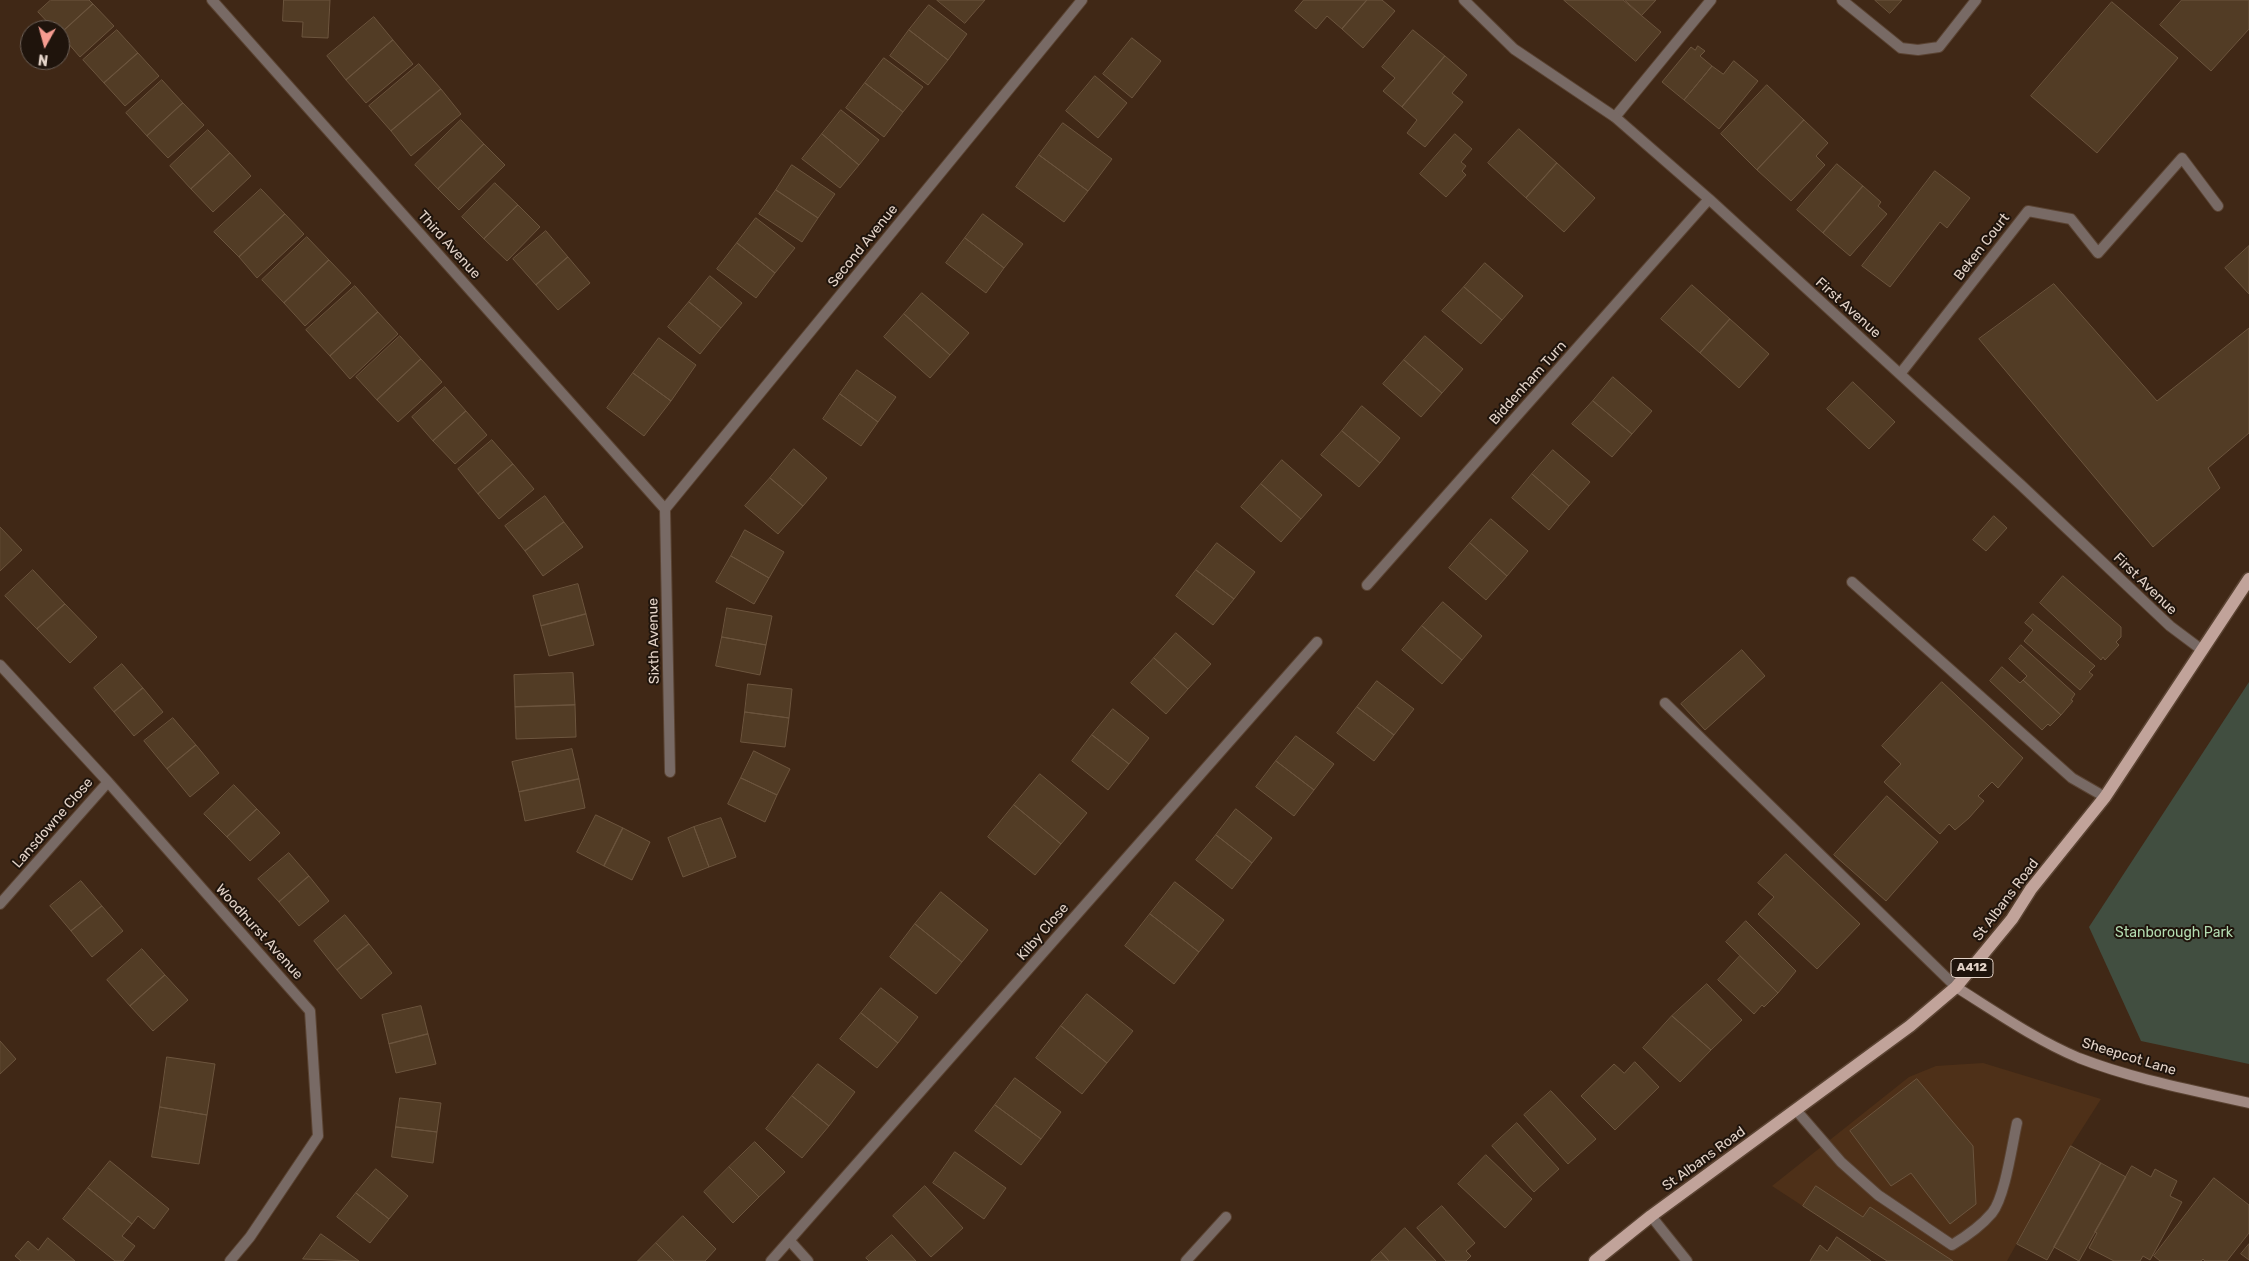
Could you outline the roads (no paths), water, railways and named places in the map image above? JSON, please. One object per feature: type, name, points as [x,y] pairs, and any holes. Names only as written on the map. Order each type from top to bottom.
[{"type":"main road","name":"St Albans Road","points":[[1595,1261],[1651,1216],[1910,1026],[1956,987],[2012,919],[2031,889],[2105,797],[2249,579]]},
{"type":"street","name":"Third Avenue","points":[[212,0],[666,509]]},
{"type":"street","name":"Second Avenue","points":[[666,509],[1082,0]]},
{"type":"street","name":"First Avenue","points":[[1464,0],[1514,49],[1615,117],[1709,199],[2022,486],[2170,626],[2202,650]]},
{"type":"street","points":[[1615,117],[1711,0]]},
{"type":"street","points":[[1842,0],[1901,48],[1918,50],[1939,47],[1976,0]]},
{"type":"street","name":"Beken Court","points":[[1900,374],[2028,211],[2071,219],[2098,253],[2182,158],[2218,206]]},
{"type":"street","name":"Biddenham Turn","points":[[1367,585],[1709,199]]},
{"type":"street","name":"Sixth Avenue","points":[[666,509],[670,772]]},
{"type":"street","points":[[1852,582],[2072,778],[2105,797]]},
{"type":"street","name":"Kilby Close","points":[[772,1261],[1317,642]]},
{"type":"street","name":"Woodhurst Avenue","points":[[0,666],[108,782],[310,1011],[318,1136],[250,1237],[230,1261]]},
{"type":"street","points":[[1665,703],[1956,987]]},
{"type":"street","name":"Lansdowne Close","points":[[0,904],[108,782]]},
{"type":"street","name":"Sheepcot Lane","points":[[1956,987],[2024,1029],[2078,1057],[2156,1082],[2249,1103]]},
{"type":"street","points":[[1796,1110],[1841,1162],[1878,1195],[1952,1245],[1970,1234],[1993,1212],[2001,1195],[2017,1122]]},
{"type":"street","points":[[1651,1216],[1687,1261]]},
{"type":"street","points":[[1186,1261],[1226,1217]]},
{"type":"street","points":[[790,1241],[808,1261]]},
{"type":"park label","name":"Stanborough Park","points":[[2174,933]]}]
